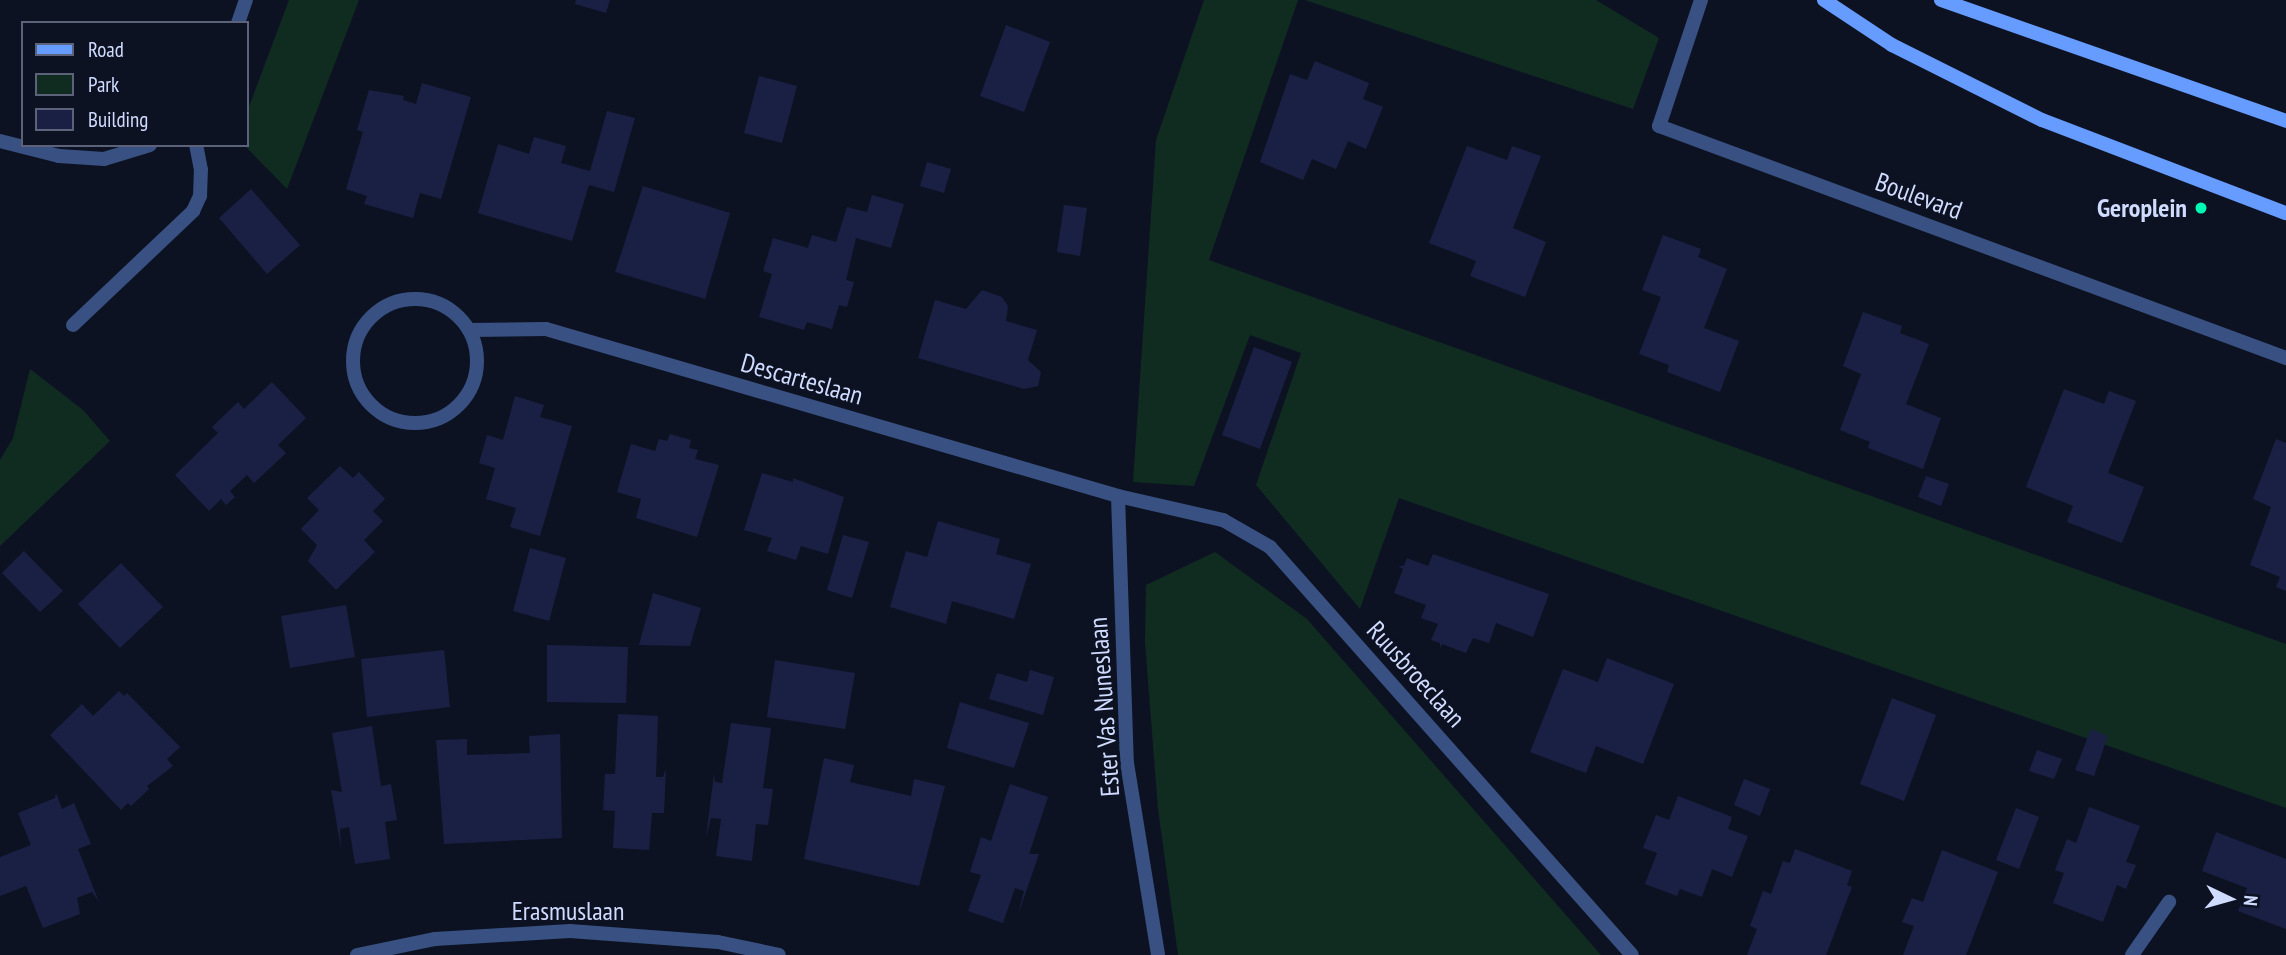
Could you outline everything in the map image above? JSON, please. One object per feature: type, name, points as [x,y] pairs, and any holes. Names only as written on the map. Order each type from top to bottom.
[{"type":"street","points":[[239,21],[246,0]]},
{"type":"street","name":"Boulevard","points":[[1701,0],[1659,126],[2286,358]]},
{"type":"street","points":[[1824,0],[1892,45],[2042,120],[2286,213]]},
{"type":"street","points":[[1941,0],[2286,121]]},
{"type":"street","points":[[0,141],[21,146]]},
{"type":"street","points":[[24,147],[59,156],[104,159],[143,147]]},
{"type":"street","points":[[73,325],[193,211],[200,196],[201,170],[195,147]]},
{"type":"street","points":[[403,299],[441,304],[469,330],[477,368],[461,403],[445,415],[427,422],[398,420],[372,407],[361,391],[354,372],[358,334],[385,306],[403,299]]},
{"type":"street","name":"Descarteslaan","points":[[469,330],[546,329],[1118,496]]},
{"type":"street","name":"Ester Vas Nuneslaan","points":[[1118,496],[1127,763],[1158,955]]},
{"type":"street","name":"Ruusbroeclaan","points":[[1118,496],[1223,520],[1270,547],[1632,955]]},
{"type":"street","points":[[2132,955],[2169,902]]},
{"type":"street","name":"Erasmuslaan","points":[[357,955],[435,939],[570,931],[718,942],[779,955]]},
{"type":"green space","points":[[289,0],[359,0],[287,189],[246,147],[248,109]]},
{"type":"green space","points":[[1204,0],[1298,0],[1209,260],[2286,644],[2286,808],[1399,498],[1360,609],[1256,485],[1301,353],[1250,335],[1194,486],[1133,482],[1156,140]]},
{"type":"green space","points":[[1305,0],[1596,0],[1659,38],[1633,109]]},
{"type":"green space","points":[[30,369],[83,410],[110,441],[0,546],[0,460],[13,438]]},
{"type":"green space","points":[[1215,552],[1307,619],[1601,955],[1178,955],[1158,809],[1145,643],[1146,585]]},
{"type":"building","points":[[576,0],[610,0],[606,13],[575,4]]},
{"type":"building","points":[[1006,25],[1050,42],[1024,112],[980,96]]},
{"type":"building","points":[[1315,61],[1369,83],[1363,99],[1383,107],[1366,149],[1348,141],[1336,169],[1312,159],[1303,180],[1260,162],[1290,74],[1307,80]]},
{"type":"building","points":[[759,76],[797,86],[782,143],[744,133]]},
{"type":"building","points":[[422,83],[471,97],[441,199],[420,193],[413,218],[364,204],[367,196],[346,189],[363,132],[357,130],[369,90],[404,96],[403,100],[416,104]]},
{"type":"building","points":[[607,111],[635,118],[614,192],[589,185],[572,241],[478,213],[498,144],[529,154],[534,137],[566,146],[561,163],[590,171]]},
{"type":"building","points":[[1467,146],[1507,160],[1512,146],[1541,156],[1513,228],[1546,242],[1525,297],[1470,276],[1476,261],[1429,243]]},
{"type":"building","points":[[927,162],[951,169],[944,193],[920,186]]},
{"type":"building","points":[[643,186],[730,213],[705,299],[615,272]]},
{"type":"building","points":[[251,189],[300,245],[267,274],[219,218]]},
{"type":"building","points":[[872,195],[904,204],[891,248],[856,238],[846,280],[854,282],[847,307],[839,305],[832,329],[807,322],[804,330],[759,317],[772,274],[763,271],[773,238],[808,248],[812,235],[836,242],[847,207],[867,212]]},
{"type":"building","points":[[1064,205],[1087,208],[1080,256],[1057,252]]},
{"type":"building","points":[[1663,235],[1701,249],[1698,257],[1727,269],[1704,328],[1739,341],[1720,392],[1667,372],[1669,365],[1639,354],[1661,297],[1642,290]]},
{"type":"building","points":[[982,290],[1002,297],[1008,306],[1006,321],[1037,330],[1028,360],[1041,372],[1038,386],[1024,389],[918,358],[935,300],[966,309]]},
{"type":"building","points":[[1863,312],[1902,326],[1900,333],[1929,344],[1906,404],[1941,418],[1923,469],[1868,448],[1870,442],[1840,430],[1861,374],[1843,366]]},
{"type":"building","points":[[1254,347],[1292,362],[1260,449],[1222,435]]},
{"type":"building","points":[[272,382],[306,418],[278,445],[286,453],[254,483],[247,475],[230,491],[235,497],[226,505],[221,499],[209,511],[175,475],[218,433],[212,427],[238,402],[244,409]]},
{"type":"building","points":[[2064,389],[2104,404],[2109,391],[2136,401],[2108,473],[2144,487],[2122,543],[2067,522],[2073,506],[2026,487]]},
{"type":"building","points":[[515,396],[544,405],[540,417],[572,426],[540,536],[510,527],[516,508],[486,499],[495,468],[479,463],[487,435],[503,440]]},
{"type":"building","points":[[670,434],[691,440],[689,448],[698,450],[695,459],[719,465],[697,537],[636,518],[641,499],[617,492],[631,444],[655,451],[659,439],[667,441]]},
{"type":"building","points":[[2276,439],[2286,443],[2286,591],[2276,587],[2280,577],[2250,565],[2271,507],[2253,499]]},
{"type":"building","points":[[340,466],[353,478],[359,472],[385,499],[373,511],[383,521],[364,540],[375,552],[336,590],[308,561],[317,545],[301,529],[319,510],[307,498]]},
{"type":"building","points":[[762,473],[793,482],[793,478],[844,497],[828,554],[801,546],[796,560],[767,551],[772,538],[744,530]]},
{"type":"building","points":[[1926,476],[1949,484],[1941,506],[1918,497]]},
{"type":"building","points":[[938,521],[1000,539],[996,554],[1031,564],[1014,619],[952,601],[946,624],[890,607],[906,551],[927,557]]},
{"type":"building","points":[[843,535],[869,542],[852,598],[827,590]]},
{"type":"building","points":[[530,548],[566,558],[549,621],[513,611]]},
{"type":"building","points":[[24,551],[63,591],[40,612],[2,573]]},
{"type":"building","points":[[1433,554],[1549,594],[1533,637],[1496,623],[1489,643],[1473,638],[1466,653],[1442,644],[1440,648],[1440,643],[1431,640],[1438,624],[1421,618],[1426,605],[1394,593],[1403,569],[1398,566],[1404,566],[1407,558],[1428,566]]},
{"type":"building","points":[[121,563],[163,607],[120,648],[78,604]]},
{"type":"building","points":[[653,593],[701,608],[690,646],[639,645]]},
{"type":"building","points":[[346,605],[355,657],[290,668],[281,616]]},
{"type":"building","points":[[547,645],[628,647],[626,703],[547,702]]},
{"type":"building","points":[[444,650],[450,707],[367,717],[361,659]]},
{"type":"building","points":[[1607,658],[1674,684],[1643,764],[1596,746],[1586,773],[1530,752],[1563,669],[1598,682]]},
{"type":"building","points":[[775,660],[855,673],[845,729],[767,717]]},
{"type":"building","points":[[1030,670],[1054,677],[1043,715],[989,699],[997,673],[1027,682]]},
{"type":"building","points":[[119,691],[124,696],[127,693],[180,747],[167,759],[173,766],[147,786],[149,789],[131,806],[128,803],[121,810],[50,735],[82,704],[93,716]]},
{"type":"building","points":[[1892,698],[1936,715],[1904,801],[1860,784]]},
{"type":"building","points":[[960,702],[1029,723],[1014,768],[947,748]]},
{"type":"building","points":[[618,714],[658,716],[656,777],[663,777],[666,769],[664,813],[652,813],[649,850],[613,848],[615,811],[603,810],[605,774],[615,774]]},
{"type":"building","points":[[731,723],[771,728],[763,788],[773,789],[768,825],[756,824],[752,861],[716,856],[721,819],[711,818],[706,837],[714,774],[715,782],[722,783]]},
{"type":"building","points":[[372,726],[381,786],[391,784],[397,820],[385,822],[390,859],[355,864],[349,827],[340,829],[341,849],[331,790],[342,792],[332,733]]},
{"type":"building","points":[[2091,729],[2108,736],[2094,776],[2075,770]]},
{"type":"building","points":[[560,734],[562,838],[444,844],[436,740],[467,739],[467,755],[530,753],[529,736]]},
{"type":"building","points":[[2037,750],[2062,759],[2054,779],[2029,771]]},
{"type":"building","points":[[824,758],[854,765],[850,782],[911,796],[914,779],[945,786],[919,886],[804,859]]},
{"type":"building","points":[[1744,779],[1770,789],[1760,816],[1734,805]]},
{"type":"building","points":[[1010,784],[1048,797],[1029,854],[1039,854],[1018,915],[1024,891],[1015,888],[1003,923],[968,911],[981,875],[970,872],[981,837],[991,841]]},
{"type":"building","points":[[56,793],[62,809],[74,803],[91,844],[78,849],[99,902],[92,892],[77,898],[80,914],[43,928],[26,886],[0,896],[0,857],[31,845],[18,813],[55,798]]},
{"type":"building","points":[[1678,796],[1732,817],[1728,829],[1748,836],[1732,877],[1712,869],[1702,897],[1680,889],[1677,896],[1645,884],[1657,853],[1643,848],[1656,815],[1669,820]]},
{"type":"building","points":[[2089,807],[2140,826],[2126,862],[2136,865],[2126,889],[2117,885],[2103,922],[2053,903],[2064,873],[2055,870],[2067,839],[2076,843]]},
{"type":"building","points":[[2016,808],[2039,817],[2019,869],[1996,860]]},
{"type":"building","points":[[2216,832],[2286,859],[2286,929],[2238,911],[2247,888],[2202,871]]},
{"type":"building","points":[[1795,849],[1852,871],[1847,885],[1852,887],[1826,955],[1747,955],[1757,929],[1750,926],[1763,891],[1771,894],[1783,861],[1790,863]]},
{"type":"building","points":[[1942,850],[1998,872],[1966,955],[1903,955],[1914,926],[1902,922],[1912,898],[1923,902]]},
{"type":"place","name":"Geroplein","points":[[2201,208]]}]
